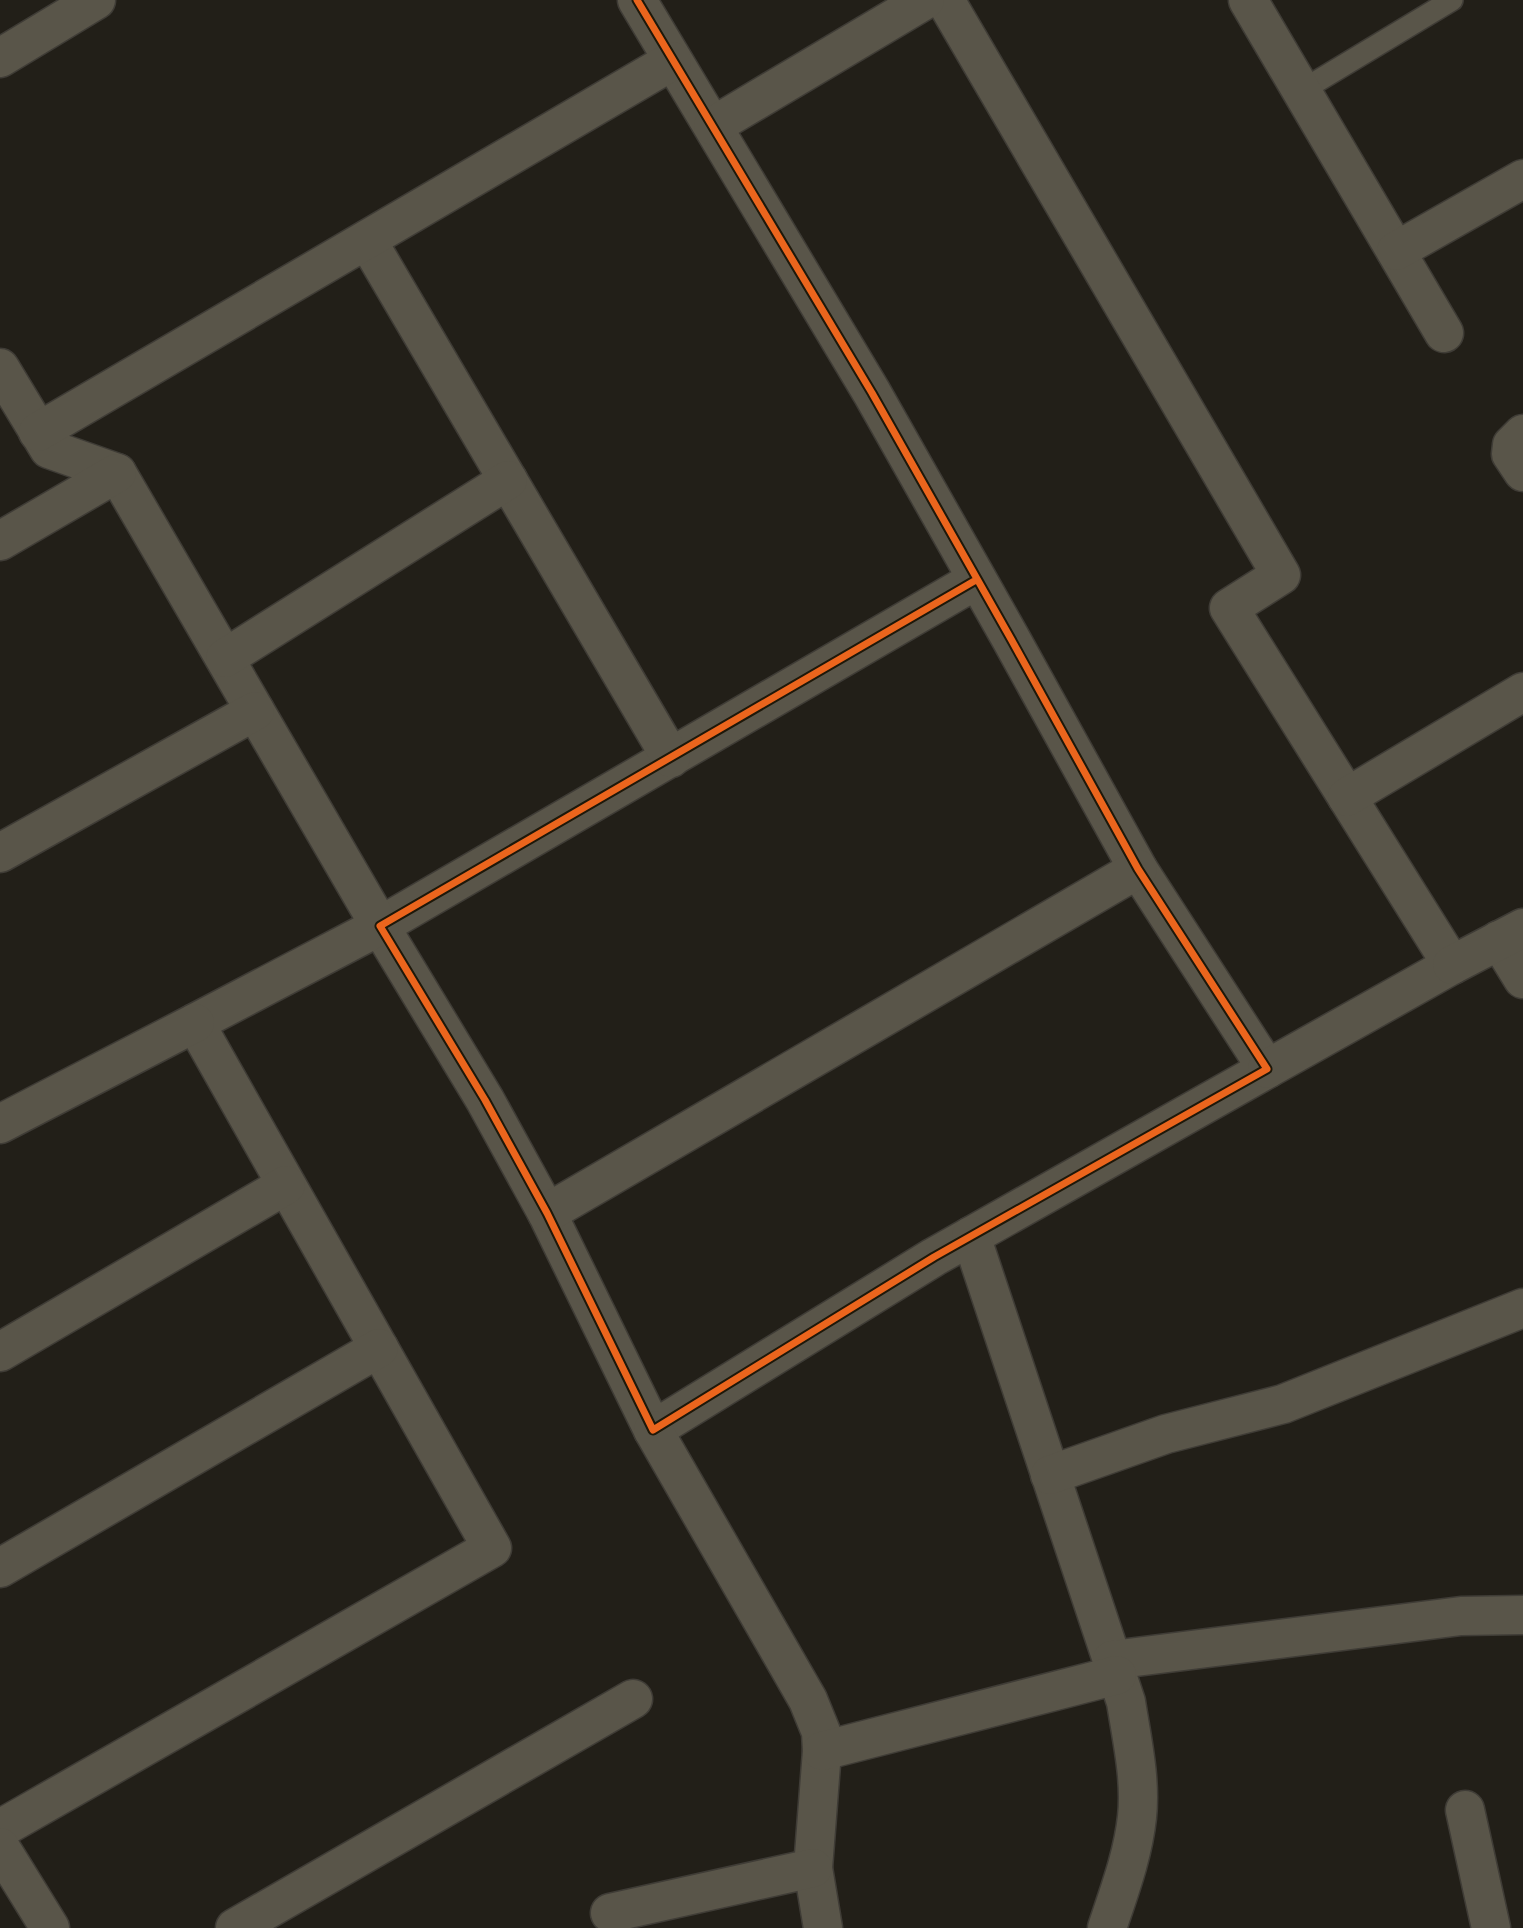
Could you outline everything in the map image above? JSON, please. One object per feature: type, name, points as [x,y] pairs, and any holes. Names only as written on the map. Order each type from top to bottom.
[{"type":"street","points":[[0,58],[96,0]]},
{"type":"street","points":[[637,0],[671,61],[713,126],[872,393],[1138,869],[1267,1069]]},
{"type":"street","points":[[713,126],[925,0]]},
{"type":"street","points":[[945,0],[1280,575],[1229,608],[1452,965]]},
{"type":"street","points":[[1248,0],[1444,333]]},
{"type":"street","points":[[38,432],[671,61]]},
{"type":"street","points":[[1396,251],[1523,178]]},
{"type":"street","points":[[367,240],[671,758]]},
{"type":"street","points":[[0,368],[49,449],[117,473],[380,926],[485,1100],[547,1213],[653,1430],[808,1700],[821,1732],[822,1751],[813,1868],[823,1928]]},
{"type":"street","points":[[1523,434],[1512,444],[1511,454],[1523,472]]},
{"type":"street","points":[[0,541],[117,473]]},
{"type":"street","points":[[225,658],[508,480]]},
{"type":"street","points":[[0,1124],[380,926],[976,580]]},
{"type":"street","points":[[1347,797],[1523,692]]},
{"type":"street","points":[[0,853],[255,711]]},
{"type":"street","points":[[547,1213],[1138,869]]},
{"type":"street","points":[[653,1430],[971,1236],[1511,934],[1523,979]]},
{"type":"street","points":[[0,1829],[492,1548],[195,1023]]},
{"type":"street","points":[[0,1352],[286,1185]]},
{"type":"street","points":[[971,1236],[1126,1702],[1137,1769],[1137,1816],[1126,1868],[1107,1928]]},
{"type":"street","points":[[1051,1475],[1166,1434],[1283,1404],[1523,1308]]},
{"type":"street","points":[[0,1568],[379,1348]]},
{"type":"street","points":[[822,1751],[1114,1668],[1461,1616],[1523,1615]]},
{"type":"street","points":[[245,1925],[632,1699]]},
{"type":"street","points":[[1465,1810],[1491,1928]]},
{"type":"street","points":[[0,1847],[50,1928]]},
{"type":"street","points":[[610,1913],[813,1868]]},
{"type":"lane","points":[[1301,91],[1452,0]]},
{"type":"cycle path","points":[[637,0],[872,393],[1138,869],[1267,1069],[934,1257],[653,1430],[547,1213],[485,1100],[380,926],[976,580]]}]
